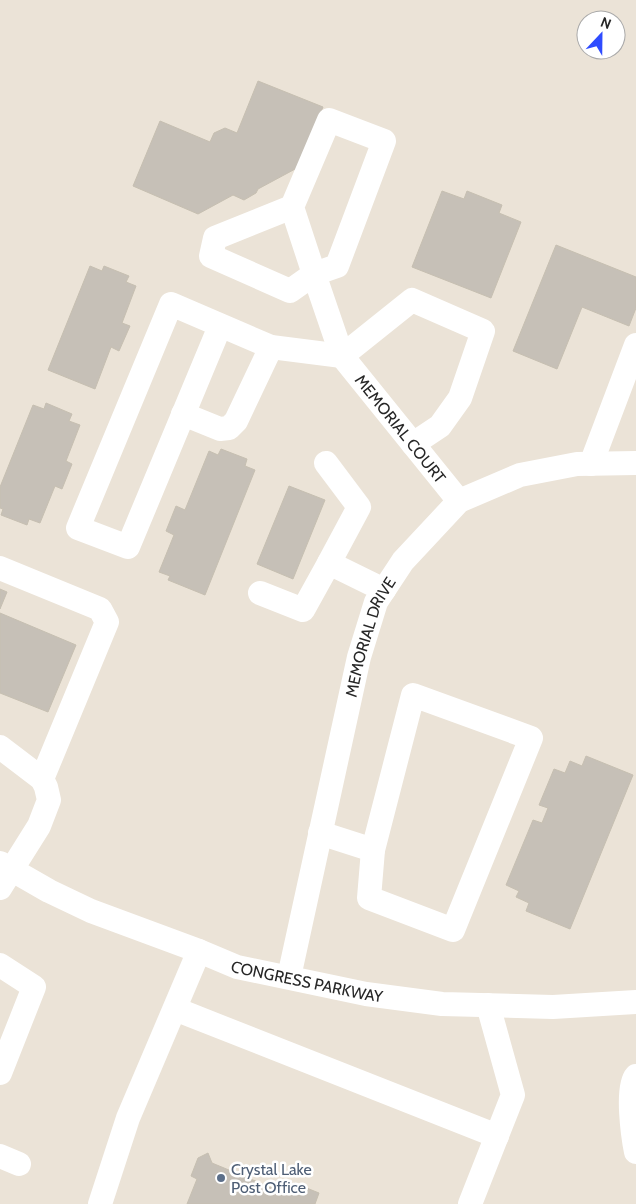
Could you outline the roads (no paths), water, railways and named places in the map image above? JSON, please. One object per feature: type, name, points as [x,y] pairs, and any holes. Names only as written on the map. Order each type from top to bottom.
[{"type":"street","points":[[292,207],[215,238],[211,256],[290,291],[314,274],[337,266],[384,141],[329,120],[292,207],[314,274],[342,356]]},
{"type":"street","points":[[220,326],[128,548],[78,528],[171,304],[271,348],[342,356],[412,300],[483,331],[460,398],[440,426],[413,444]]},
{"type":"street","points":[[591,464],[636,345]]},
{"type":"street","points":[[183,414],[220,429],[229,428],[236,421],[271,348]]},
{"type":"street","name":"MEMORIAL COURT","points":[[342,356],[459,501]]},
{"type":"street","points":[[260,592],[303,610],[359,507],[326,463]]},
{"type":"street","name":"MEMORIAL DRIVE","points":[[289,977],[359,657],[376,602],[403,560],[459,501],[520,475],[577,464],[636,463]]},
{"type":"street","points":[[329,563],[384,590]]},
{"type":"street","points":[[0,568],[100,609],[107,622],[42,779]]},
{"type":"street","points":[[413,695],[531,738],[453,930],[369,898],[373,850],[413,695]]},
{"type":"street","points":[[0,747],[42,779],[49,800],[39,826],[4,874]]},
{"type":"street","points":[[320,833],[373,850]]},
{"type":"street","name":"CONGRESS PARKWAY","points":[[4,874],[90,911],[237,967],[375,995],[442,1004],[553,1007],[636,1002]]},
{"type":"street","points":[[101,1204],[128,1118],[199,951]]},
{"type":"street","points":[[0,965],[34,986],[0,1073]]},
{"type":"street","points":[[470,1204],[513,1096],[488,1005]]},
{"type":"street","points":[[175,1008],[497,1136]]},
{"type":"street","points":[[636,1076],[632,1081],[631,1092],[636,1152]]},
{"type":"place","name":"Crystal Lake Post Office","points":[[221,1178]]}]
